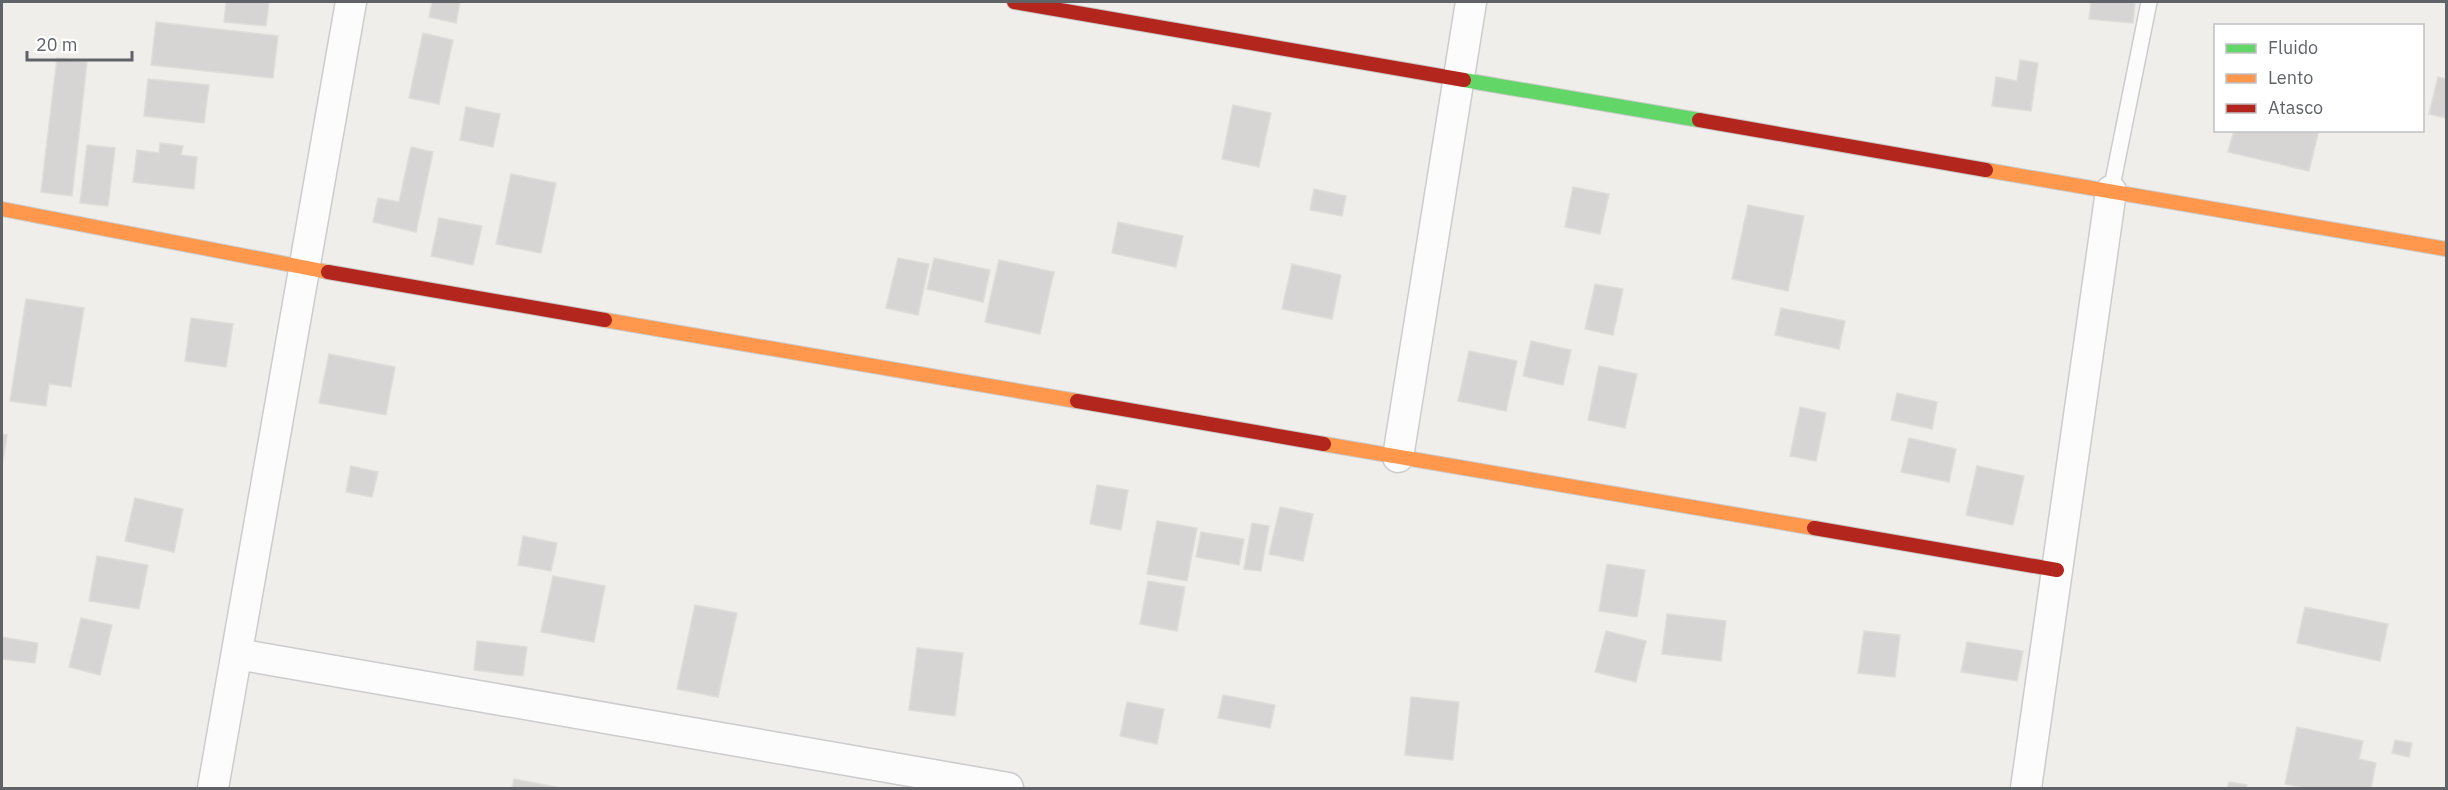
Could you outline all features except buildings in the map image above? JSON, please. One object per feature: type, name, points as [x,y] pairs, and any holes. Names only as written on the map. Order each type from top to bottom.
[{"type":"street","points":[[213,789],[351,2]]},
{"type":"street","points":[[1014,2],[2446,249]]},
{"type":"street","points":[[1398,457],[1471,2]]},
{"type":"street","points":[[2026,789],[2111,191]]},
{"type":"street","points":[[2,209],[304,268],[2057,570]]},
{"type":"street","points":[[237,654],[1008,789]]},
{"type":"lane","points":[[2111,191],[2149,2]]},
{"type":"traffic: fast","points":[[1464,80],[1699,120]]},
{"type":"traffic: slow","points":[[1986,170],[2446,249]]},
{"type":"traffic: slow","points":[[2,209],[328,272]]},
{"type":"traffic: slow","points":[[605,320],[1077,401]]},
{"type":"traffic: slow","points":[[1324,444],[1814,528]]},
{"type":"traffic: jam","points":[[1014,2],[1464,80]]},
{"type":"traffic: jam","points":[[1699,120],[1986,170]]},
{"type":"traffic: jam","points":[[328,272],[605,320]]},
{"type":"traffic: jam","points":[[1077,401],[1324,444]]},
{"type":"traffic: jam","points":[[1814,528],[2057,570]]}]
